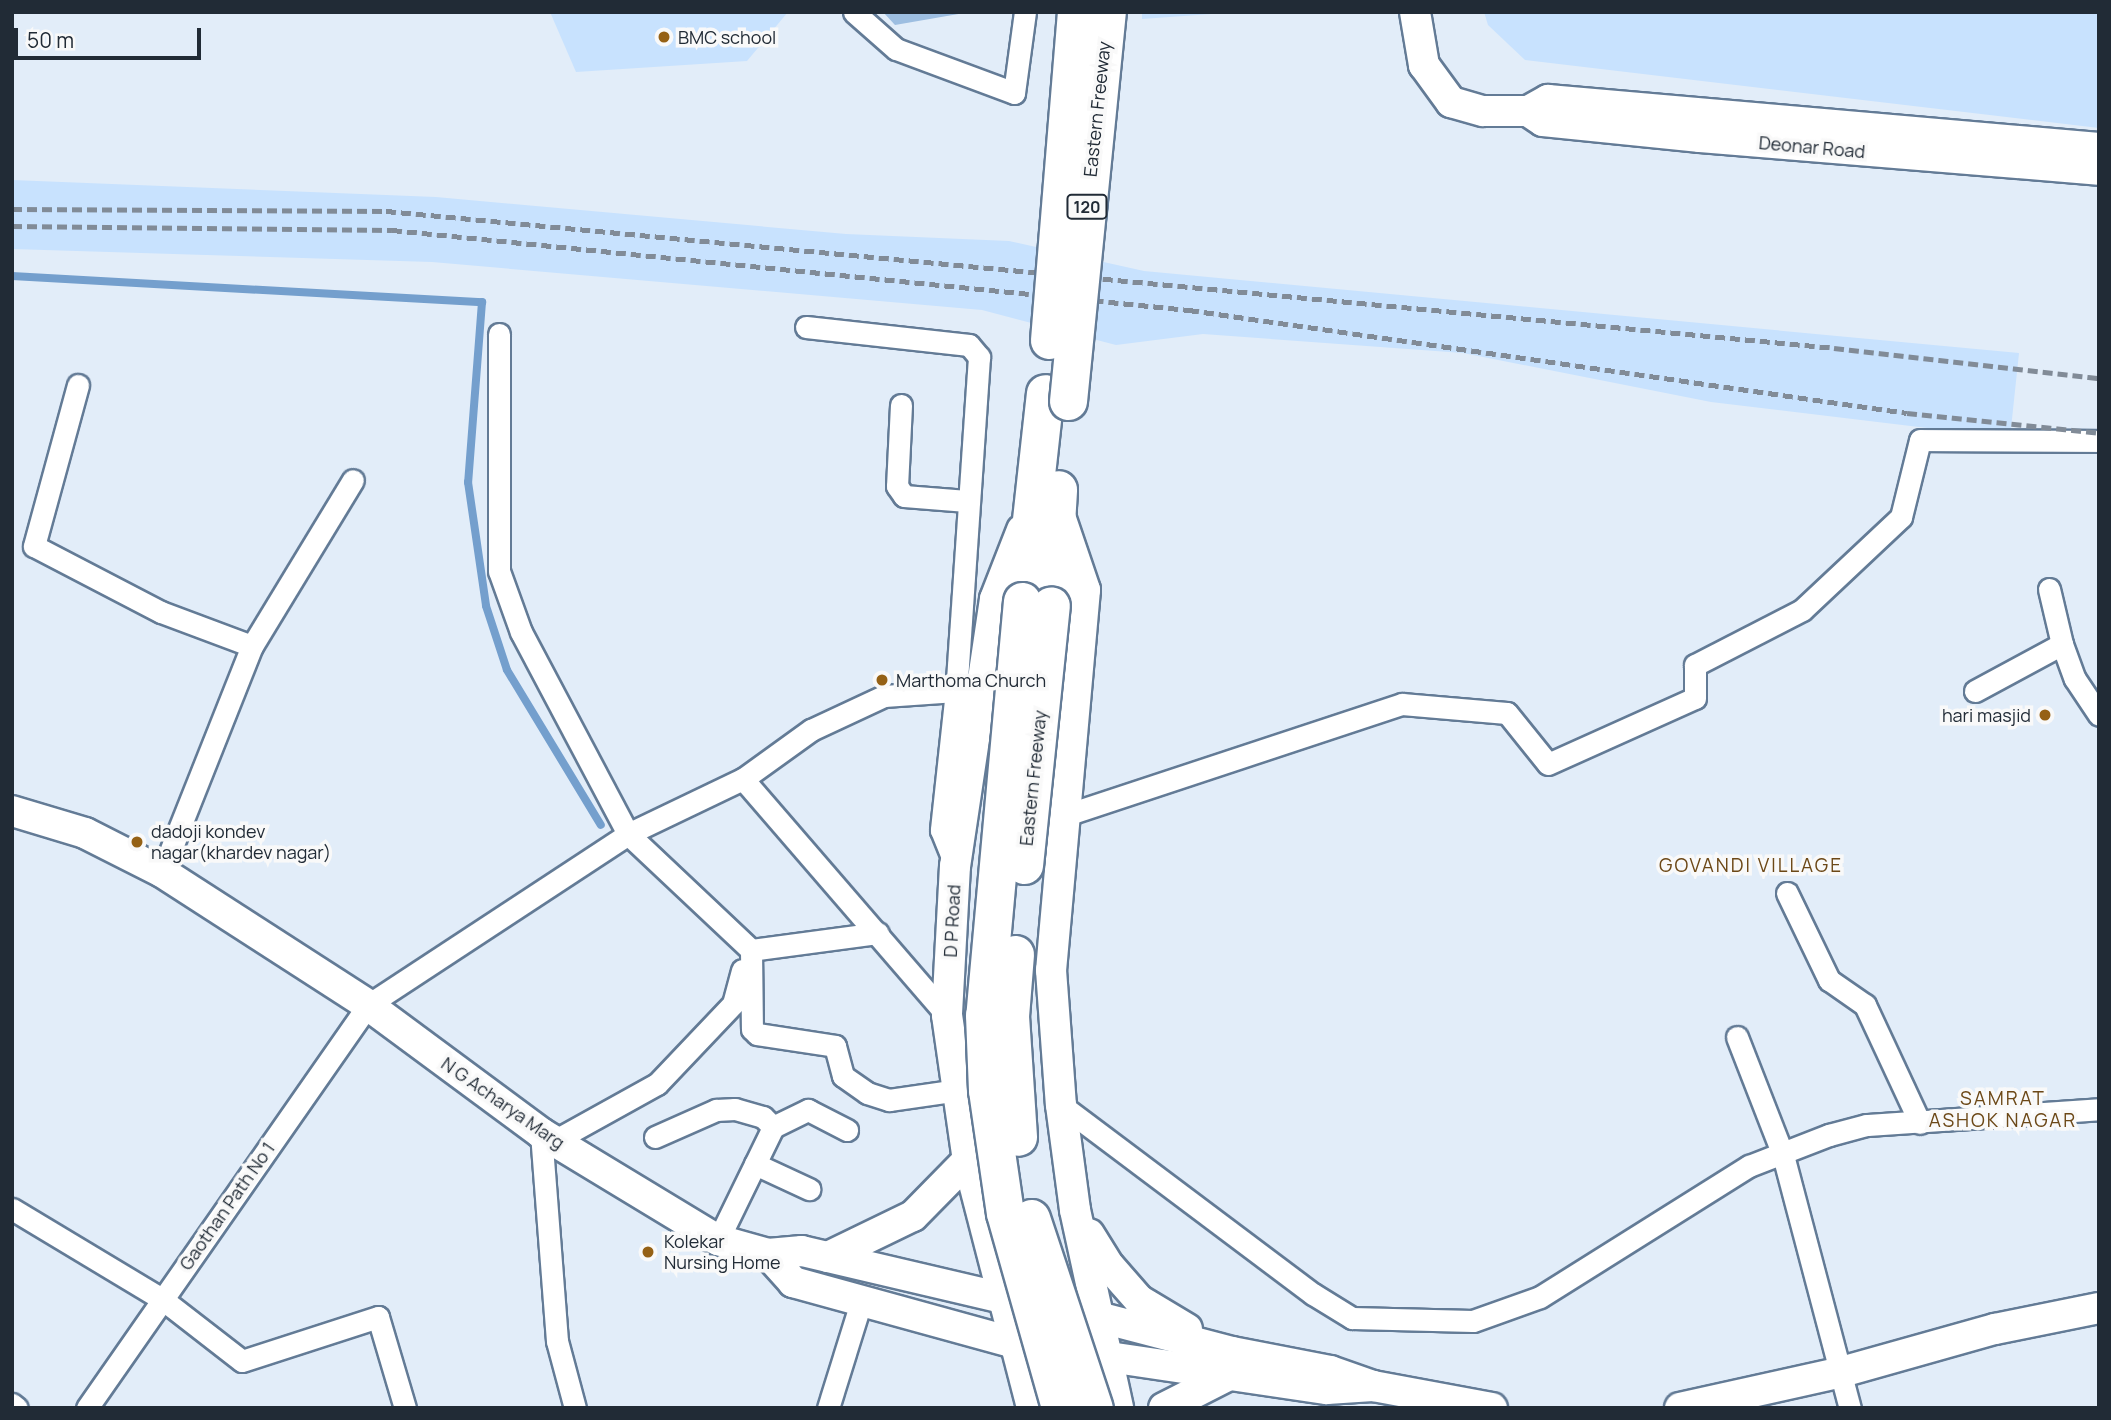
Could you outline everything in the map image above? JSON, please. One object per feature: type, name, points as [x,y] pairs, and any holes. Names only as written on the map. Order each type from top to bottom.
[{"type":"highway","name":"Eastern Freeway","points":[[1056,397],[1076,12]]},
{"type":"highway","name":"Eastern Freeway","points":[[1094,1408],[1024,1198],[1012,1091],[1010,1016],[1045,504],[1056,397],[1107,12]]},
{"type":"highway","name":"Eastern Freeway","points":[[1037,603],[984,1016],[987,1090],[1005,1213],[1060,1408]]},
{"type":"main road","name":"Deonar Road","points":[[1415,12],[1424,65],[1451,102],[1503,114],[1528,111],[1543,121],[1610,117],[1994,151],[2099,170]]},
{"type":"main road","name":"Deonar Road","points":[[1994,151],[2099,148]]},
{"type":"main road","points":[[1045,504],[1085,590],[1051,970],[1061,1105],[1075,1210],[1118,1408]]},
{"type":"main road","name":"D P Road","points":[[1032,1408],[968,1160],[947,1015],[955,866],[995,599],[1045,504]]},
{"type":"main road","name":"N G Acharya Marg","points":[[12,811],[85,833],[162,872],[368,1005],[548,1137],[718,1240],[768,1254]]},
{"type":"main road","points":[[828,1257],[913,1216],[968,1160]]},
{"type":"main road","points":[[1075,1210],[1110,1268],[1139,1300],[1229,1364]]},
{"type":"main road","points":[[768,1254],[802,1251],[1003,1300],[1099,1315],[1229,1364]]},
{"type":"main road","points":[[768,1254],[793,1283],[1014,1343],[1107,1357],[1330,1371],[1373,1386],[1492,1408]]},
{"type":"main road","points":[[1680,1408],[1838,1373],[1994,1329],[2099,1308]]},
{"type":"main road","points":[[1164,1408],[1229,1364]]},
{"type":"street","points":[[854,12],[896,50],[1014,93],[1025,12]]},
{"type":"street","points":[[806,327],[969,345],[979,357],[956,691],[941,830],[955,866]]},
{"type":"street","points":[[499,334],[499,571],[521,632],[622,838],[738,955],[740,986],[733,1004],[657,1084],[548,1137],[557,1341],[575,1408]]},
{"type":"street","points":[[78,386],[34,546],[161,612],[252,646]]},
{"type":"street","points":[[901,405],[897,485],[904,496],[967,501]]},
{"type":"street","points":[[1063,816],[1402,704],[1507,713],[1548,764],[1695,698],[1695,665],[1802,610],[1901,517],[1920,440],[2099,441]]},
{"type":"street","points":[[162,872],[252,646],[354,480]]},
{"type":"street","points":[[2049,589],[2062,644],[2075,680],[2094,713],[2099,715]]},
{"type":"street","points":[[1975,691],[2062,644]]},
{"type":"street","points":[[368,1005],[558,890],[622,838],[743,779],[811,730],[884,696],[956,691]]},
{"type":"street","points":[[743,779],[947,1015]]},
{"type":"street","points":[[622,838],[751,950],[752,1029],[757,1034],[835,1046],[843,1076],[867,1093],[888,1100],[958,1090]]},
{"type":"street","points":[[1787,893],[1829,980],[1865,1005],[1920,1123]]},
{"type":"street","points":[[751,950],[878,933]]},
{"type":"street","name":"Gaothan Path No 1","points":[[87,1408],[368,1005]]},
{"type":"street","points":[[1738,1037],[1783,1154],[1828,1312],[1838,1373],[1850,1408]]},
{"type":"street","points":[[1061,1105],[1313,1294],[1352,1318],[1473,1321],[1529,1301],[1749,1166],[1829,1135],[1867,1125],[2099,1109]]},
{"type":"street","points":[[655,1136],[716,1110],[735,1109],[763,1117],[773,1127]]},
{"type":"street","points":[[718,1240],[773,1127],[808,1110],[847,1130]]},
{"type":"street","points":[[755,1164],[809,1189]]},
{"type":"street","points":[[14,1213],[162,1299],[242,1361],[378,1317],[405,1408]]},
{"type":"street","points":[[828,1408],[861,1302]]},
{"type":"street","points":[[12,1404],[18,1408]]},
{"type":"shaded area","name":"BMC school","points":[[550,12],[788,12],[747,61],[576,72]]},
{"type":"shaded area","points":[[883,12],[970,12],[895,25]]},
{"type":"shaded area","points":[[1142,12],[1239,12],[1142,19]]},
{"type":"shaded area","points":[[1484,12],[2099,12],[2099,128],[1525,60],[1488,25]]},
{"type":"shaded area","points":[[12,180],[436,197],[846,234],[1009,241],[1144,271],[2019,353],[2010,438],[1711,402],[1463,353],[1203,334],[1116,345],[982,310],[432,262],[12,249]]},
{"type":"waterway","points":[[12,276],[482,302],[468,482],[486,606],[507,670],[601,825]]},
{"type":"railway","points":[[12,209],[386,211],[1834,348],[2099,378]]},
{"type":"railway","points":[[12,226],[392,230],[1189,310],[1907,413],[2099,433]]},
{"type":"place","name":"BMC school","points":[[664,37]]},
{"type":"place","name":"Marthoma Church","points":[[882,680]]},
{"type":"place","name":"hari masjid","points":[[2045,715]]},
{"type":"place","name":"dadoji kondev nagar(khardev nagar)","points":[[137,842]]},
{"type":"place","name":"Kolekar Nursing Home","points":[[648,1252]]},
{"type":"district","name":"GOVANDI VILLAGE","points":[[1751,866]]},
{"type":"district","name":"SAMRAT ASHOK NAGAR","points":[[2003,1110]]}]
